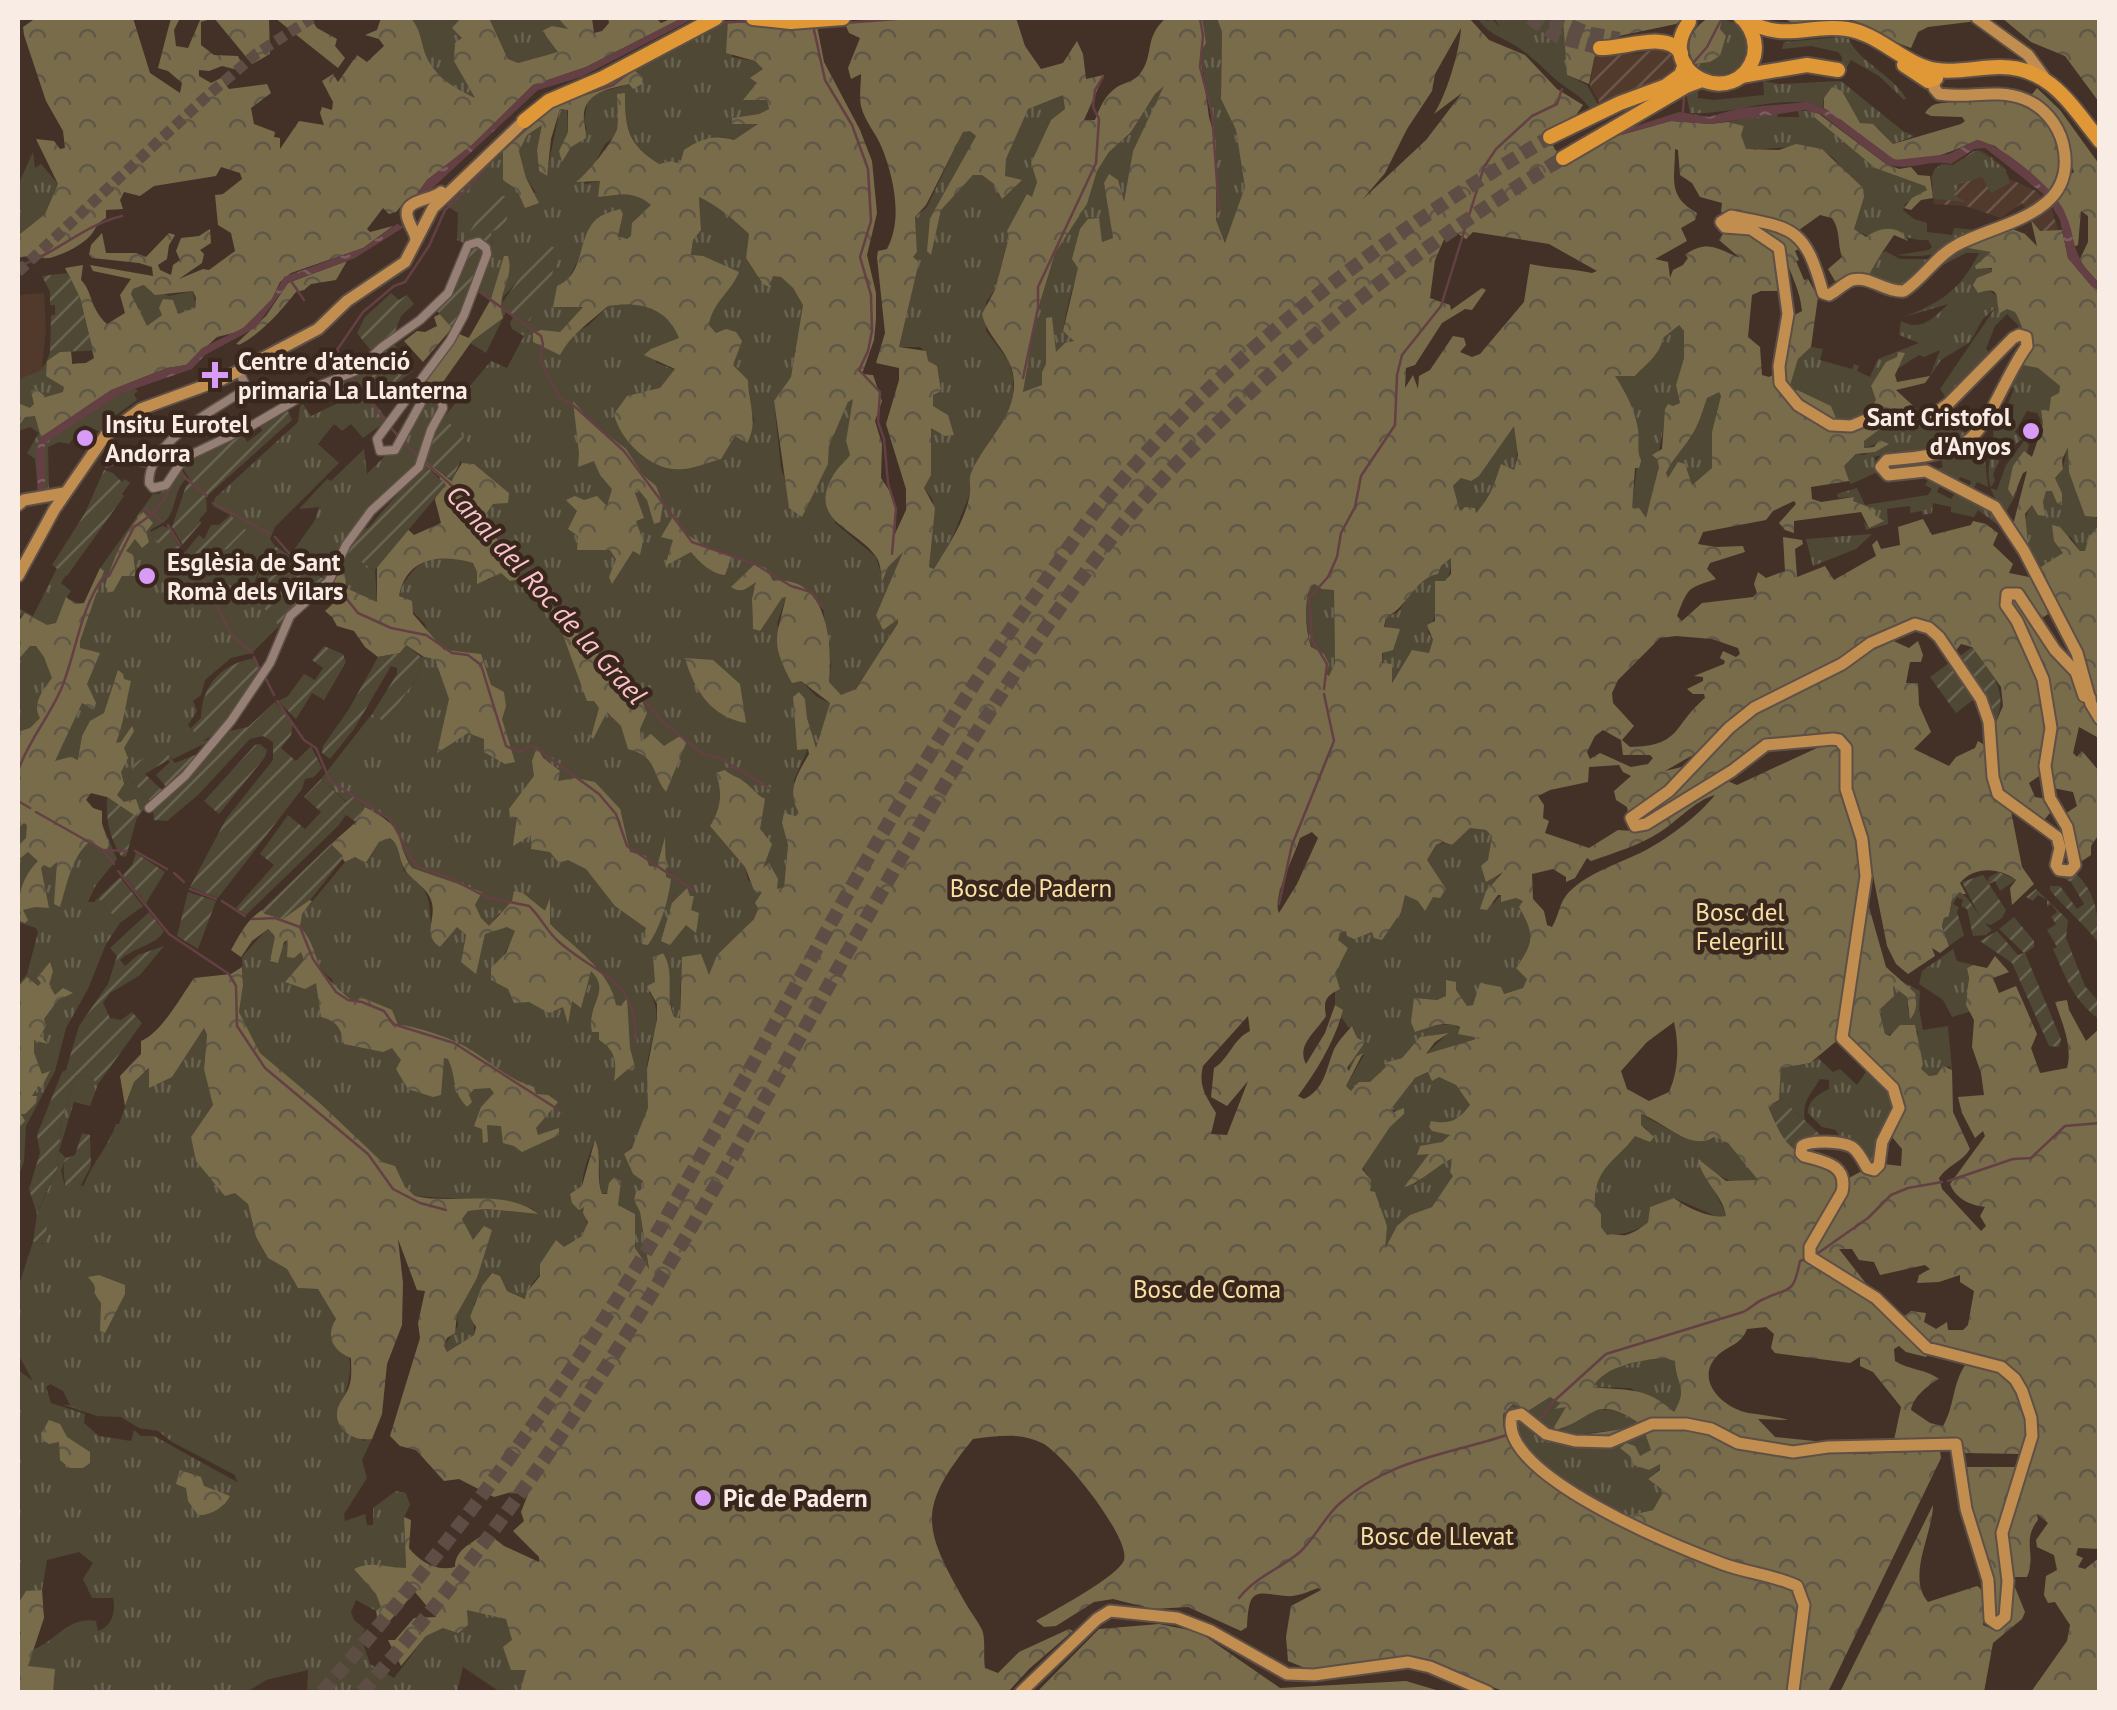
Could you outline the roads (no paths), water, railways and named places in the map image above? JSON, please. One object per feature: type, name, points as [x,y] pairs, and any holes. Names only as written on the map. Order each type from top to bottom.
[{"type":"highway","points":[[522,119],[549,101],[603,78],[716,18]]},
{"type":"highway","points":[[753,18],[791,22],[843,18]]},
{"type":"highway","points":[[1742,18],[1762,41],[1848,35],[1931,73],[2023,64],[2062,93],[2100,141]]},
{"type":"highway","points":[[1620,39],[1668,32],[1691,20]]},
{"type":"highway","points":[[1556,133],[1666,86],[1681,75],[1681,38],[1691,20]]},
{"type":"highway","points":[[1600,48],[1664,41],[1676,45],[1702,80]]},
{"type":"highway","points":[[1762,41],[1758,64],[1773,70]]},
{"type":"highway","points":[[1740,76],[1762,41]]},
{"type":"highway","points":[[2023,64],[2100,151]]},
{"type":"highway","points":[[1568,156],[1702,80],[1722,84],[1740,76],[1815,65],[1838,70]]},
{"type":"main road","points":[[416,243],[407,208],[444,192],[552,93],[633,56],[702,18]]},
{"type":"main road","points":[[1976,18],[2023,64]]},
{"type":"main road","points":[[1931,73],[1930,92],[1940,100],[1984,93],[2018,97],[2045,112],[2061,136],[2064,164],[2052,196],[2038,210],[1955,246],[1904,290],[1894,292],[1858,280],[1846,283],[1830,295],[1823,293],[1816,264],[1791,230],[1730,216],[1722,222],[1725,227],[1751,229],[1779,248],[1788,314],[1780,382],[1798,405],[1832,425],[1851,426],[1880,414],[1929,418],[2013,338],[2026,338],[2028,346],[2010,369],[1969,440],[1920,457],[1887,460],[1881,468],[1888,475],[1926,471],[1998,510],[2077,652],[2100,718]]},
{"type":"main road","points":[[18,576],[38,502],[67,490],[98,443],[128,417],[239,371],[318,330],[347,301],[405,262],[444,192]]},
{"type":"main road","points":[[419,202],[428,208],[427,218]]},
{"type":"main road","points":[[408,219],[418,224],[427,218]]},
{"type":"main road","points":[[1794,1692],[1804,1605],[1797,1586],[1722,1564],[1627,1524],[1570,1491],[1529,1459],[1511,1434],[1512,1416],[1521,1414],[1546,1434],[1575,1441],[1610,1442],[1652,1424],[1686,1424],[1711,1429],[1738,1443],[1793,1452],[1956,1444],[1966,1509],[1988,1580],[1990,1619],[1997,1624],[2005,1617],[2008,1596],[2002,1533],[2032,1436],[2031,1418],[2022,1391],[2006,1370],[1927,1348],[1876,1298],[1810,1257],[1810,1247],[1842,1192],[1844,1176],[1836,1166],[1804,1156],[1802,1146],[1808,1142],[1847,1145],[1857,1151],[1867,1168],[1874,1170],[1879,1165],[1882,1142],[1899,1108],[1893,1088],[1842,1038],[1866,876],[1862,839],[1846,789],[1846,748],[1840,740],[1766,744],[1646,824],[1635,826],[1631,818],[1668,792],[1743,715],[1912,624],[1929,628],[1939,636],[1980,698],[1988,722],[1998,794],[2057,837],[2060,848],[2056,865],[2068,872],[2075,865],[2073,852],[2047,781],[2045,758],[2051,728],[2046,692],[2022,632],[2006,605],[2008,594],[2018,594],[2055,650],[2076,672],[2084,696],[2090,698]]},
{"type":"main road","points":[[1021,1692],[1097,1619],[1110,1611],[1122,1611],[1177,1618],[1211,1631],[1288,1674],[1314,1675],[1408,1662],[1430,1666],[1488,1692]]},
{"type":"street","points":[[149,808],[176,786],[232,721],[270,663],[290,616],[329,581],[346,545],[371,511],[418,467],[443,408],[440,396],[426,396],[400,441],[388,452],[380,451],[376,444],[378,434],[458,327],[487,254],[482,243],[468,244],[452,286],[442,300],[356,371],[323,384],[191,454],[181,461],[166,485],[150,486],[152,468],[175,437],[244,390],[239,371]]},
{"type":"water","points":[[682,18],[695,18],[581,77],[538,90],[424,196],[416,195],[427,180],[473,144],[533,85],[586,67]]},
{"type":"water","points":[[1808,102],[1828,110],[1895,160],[1949,154],[1977,140],[2011,157],[2047,188],[2062,207],[2082,262],[2099,283],[2099,295],[2068,258],[2060,220],[2046,196],[1985,148],[1974,149],[1951,164],[1894,166],[1822,115],[1805,110],[1710,124],[1671,121],[1610,138],[1679,112],[1709,117],[1740,108]]},
{"type":"water","points":[[397,224],[404,227],[355,258],[289,282],[255,328],[205,355],[192,369],[122,393],[45,443],[45,493],[38,493],[36,452],[41,437],[111,390],[167,368],[186,365],[202,348],[243,328],[272,299],[284,277],[363,248]]},
{"type":"waterway","points":[[845,23],[909,18]]},
{"type":"waterway","points":[[1200,18],[1200,67],[1212,113],[1219,211]]},
{"type":"waterway","points":[[1694,62],[1722,18]]},
{"type":"waterway","points":[[721,23],[748,21]]},
{"type":"waterway","points":[[814,30],[825,80],[852,125],[868,169],[871,221],[860,257],[871,295],[872,331],[859,370],[880,392],[878,422],[896,509],[892,554]]},
{"type":"waterway","points":[[664,53],[688,41]]},
{"type":"waterway","points":[[576,97],[613,85],[631,71]]},
{"type":"waterway","points":[[1023,378],[1038,308],[1038,287],[1096,163],[1099,119],[1093,107],[1095,90],[1103,77]]},
{"type":"waterway","points":[[1324,689],[1327,664],[1312,639],[1309,598],[1328,577],[1337,557],[1341,533],[1355,507],[1361,476],[1395,425],[1402,355],[1441,306],[1484,167],[1496,149],[1532,116],[1557,104],[1562,89]]},
{"type":"waterway","points":[[1683,112],[1684,95]]},
{"type":"waterway","points":[[505,148],[536,120]]},
{"type":"waterway","points":[[347,371],[337,350],[363,312],[394,286],[405,282],[429,246],[445,210],[496,156]]},
{"type":"waterway","points":[[18,266],[94,226],[122,216]]},
{"type":"waterway","name":"Canal del Roc de la Grael","points":[[291,281],[304,300]]},
{"type":"waterway","points":[[480,292],[541,336],[540,361],[561,399],[573,405],[624,451],[692,542],[755,564],[791,586],[811,592],[823,608]]},
{"type":"waterway","name":"Canal del Roc de la Grael","points":[[352,379],[384,419]]},
{"type":"waterway","name":"Canal del Roc de la Grael","points":[[390,427],[418,457]]},
{"type":"waterway","points":[[106,467],[122,462],[145,467]]},
{"type":"waterway","name":"Canal del Roc de la Grael","points":[[426,463],[475,506],[500,541],[561,600],[582,638],[594,644],[606,664],[620,672],[662,721],[703,754],[720,758],[769,788]]},
{"type":"waterway","points":[[18,771],[62,687],[96,589],[104,576],[109,576],[134,527],[163,501],[182,467]]},
{"type":"waterway","points":[[181,474],[207,496]]},
{"type":"waterway","points":[[213,503],[270,534]]},
{"type":"waterway","points":[[145,509],[162,521]]},
{"type":"waterway","points":[[168,525],[180,545]]},
{"type":"waterway","points":[[275,537],[289,553],[326,576]]},
{"type":"waterway","points":[[185,553],[231,634],[252,653]]},
{"type":"waterway","points":[[333,582],[358,613],[391,628],[426,635],[452,653],[468,655],[481,665],[506,746],[519,752],[532,745],[599,794],[616,814],[627,846],[693,890]]},
{"type":"waterway","points":[[254,657],[261,672]]},
{"type":"waterway","points":[[266,679],[274,695]]},
{"type":"waterway","points":[[1279,904],[1292,845],[1334,741],[1324,694]]},
{"type":"waterway","points":[[277,701],[304,740],[316,748],[330,781],[391,820],[413,861],[421,868],[486,897],[529,906],[559,942],[613,981],[630,1004],[636,1041]]},
{"type":"waterway","points":[[18,801],[30,808]]},
{"type":"waterway","points":[[36,812],[103,850],[114,864]]},
{"type":"waterway","points":[[104,850],[127,851]]},
{"type":"waterway","points":[[135,851],[167,869]]},
{"type":"waterway","points":[[118,871],[169,934],[229,974],[236,986],[237,1026],[265,1068],[368,1154],[393,1189],[420,1203],[446,1210]]},
{"type":"waterway","points":[[174,873],[184,882]]},
{"type":"waterway","points":[[190,889],[216,899]]},
{"type":"waterway","points":[[222,901],[245,916]]},
{"type":"waterway","points":[[252,919],[275,918],[300,927],[313,959],[336,992],[348,1000],[384,1011],[393,1024],[454,1043],[562,1112]]},
{"type":"waterway","points":[[1948,1181],[2013,1159],[2031,1158],[2065,1126],[2100,1123]]},
{"type":"waterway","points":[[1814,1256],[1868,1218],[1891,1195],[1942,1182]]},
{"type":"waterway","points":[[1537,1423],[1553,1402],[1606,1354],[1743,1312],[1789,1288],[1800,1261],[1806,1259]]},
{"type":"waterway","points":[[1239,1598],[1252,1584],[1300,1552],[1339,1504],[1358,1489],[1419,1460],[1507,1435]]},
{"type":"tunnel","points":[[18,272],[206,97],[256,54],[312,18]]},
{"type":"tunnel","points":[[1530,18],[1559,37],[1600,48]]},
{"type":"tunnel","points":[[1551,18],[1587,33],[1619,39]]},
{"type":"tunnel","points":[[322,1692],[466,1517],[597,1331],[675,1202],[888,823],[980,676],[1094,513],[1194,403],[1305,305],[1425,216],[1550,137]]},
{"type":"tunnel","points":[[362,1692],[495,1528],[576,1413],[688,1233],[943,786],[998,699],[1117,531],[1192,448],[1316,334],[1436,242],[1563,158]]},
{"type":"place","name":"Centre d'atenció primaria La Llanterna","points":[[215,375]]},
{"type":"place","name":"Sant Cristofol d'Anyos","points":[[2031,431]]},
{"type":"place","name":"Insitu Eurotel Andorra","points":[[85,438]]},
{"type":"place","name":"Esglèsia de Sant Romà dels Vilars","points":[[147,576]]},
{"type":"place","name":"Pic de Padern","points":[[703,1498]]},
{"type":"park label","name":"Bosc de Padern","points":[[1031,888]]},
{"type":"park label","name":"Bosc del Felegrill","points":[[1740,926]]},
{"type":"park label","name":"Bosc de Coma","points":[[1207,1289]]},
{"type":"park label","name":"Bosc de Llevat","points":[[1437,1536]]}]
